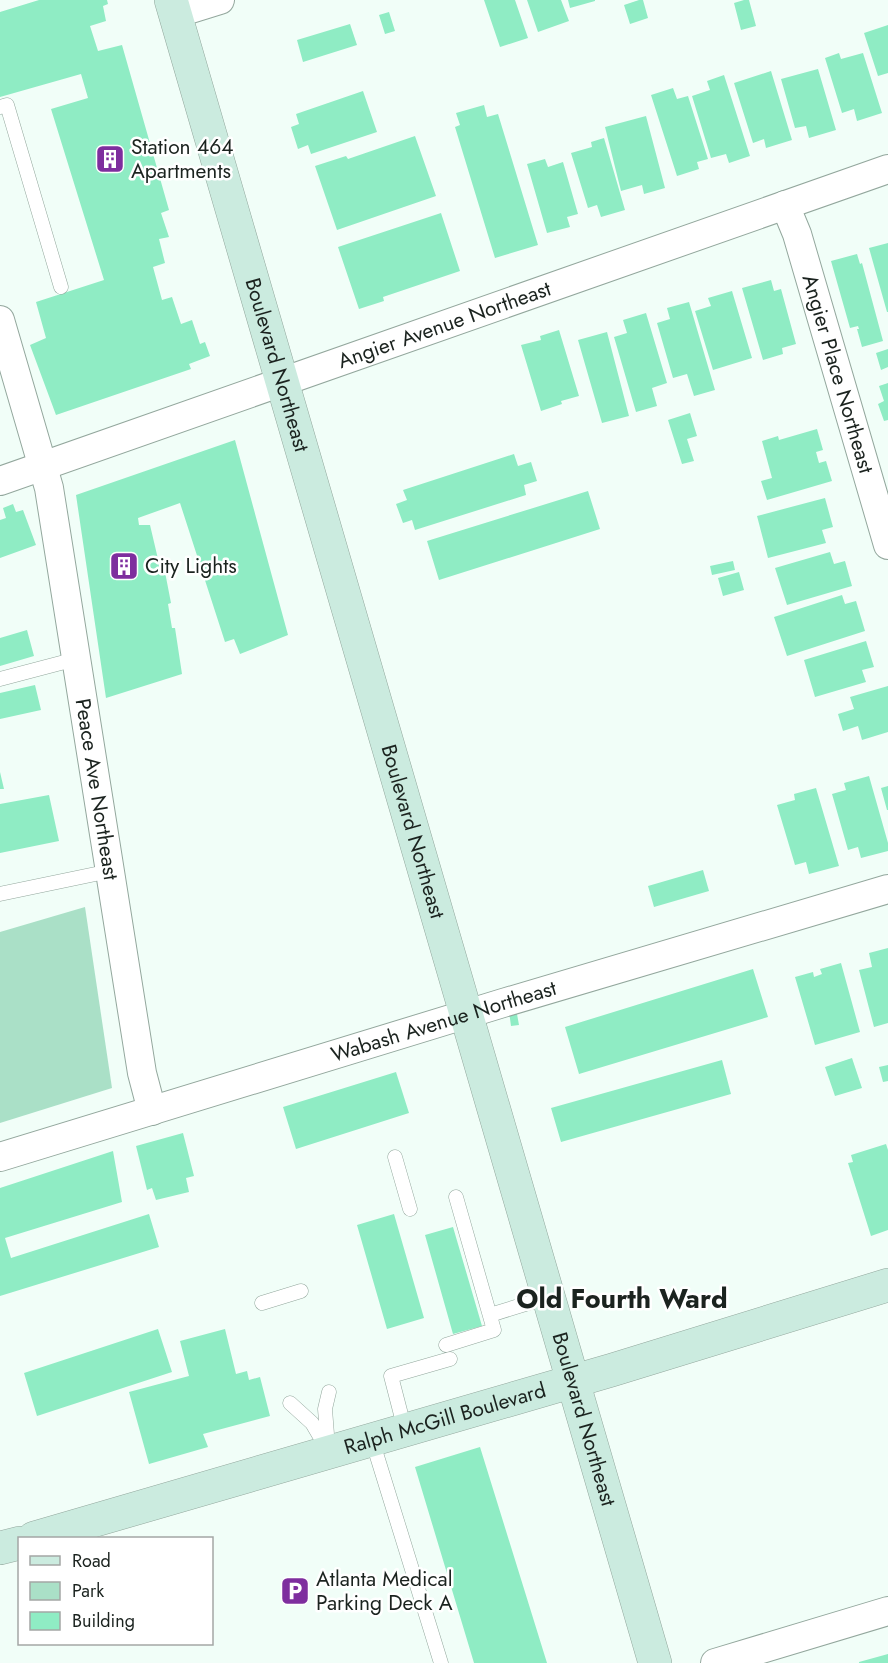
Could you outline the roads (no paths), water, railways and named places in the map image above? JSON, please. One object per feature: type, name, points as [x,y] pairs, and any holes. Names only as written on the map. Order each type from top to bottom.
[{"type":"main road","name":"Boulevard Northeast","points":[[173,7],[655,1663]]},
{"type":"main road","name":"Ralph McGill Boulevard","points":[[41,1537],[574,1381],[888,1286]]},
{"type":"main road","points":[[0,1548],[18,1544]]},
{"type":"street","points":[[173,7],[220,0]]},
{"type":"street","name":"Angier Avenue Northeast","points":[[0,480],[888,169]]},
{"type":"street","name":"Angier Place Northeast","points":[[785,205],[797,234],[888,545]]},
{"type":"street","name":"Peace Ave Northeast","points":[[0,320],[49,488],[142,1073],[152,1111]]},
{"type":"street","name":"Wabash Avenue Northeast","points":[[0,1157],[467,1014],[888,889]]},
{"type":"street","points":[[715,1663],[888,1611]]},
{"type":"lane","points":[[0,107],[7,105],[61,286]]},
{"type":"lane","points":[[0,680],[76,659]]},
{"type":"lane","points":[[0,894],[110,871]]},
{"type":"lane","points":[[395,1157],[410,1209]]},
{"type":"lane","points":[[446,1345],[494,1330],[456,1197]]},
{"type":"lane","points":[[262,1303],[301,1291]]},
{"type":"lane","points":[[490,1315],[549,1297]]},
{"type":"lane","points":[[405,1430],[391,1376],[450,1359]]},
{"type":"lane","points":[[329,1392],[325,1409],[329,1452]]},
{"type":"lane","points":[[290,1403],[312,1423],[329,1452]]},
{"type":"lane","points":[[372,1440],[441,1663]]},
{"type":"place","name":"Station 464 Apartments","points":[[110,159]]},
{"type":"place","name":"City Lights","points":[[124,566]]},
{"type":"place","name":"Atlanta Medical Parking Deck A","points":[[295,1591]]},
{"type":"district","name":"Old Fourth Ward","points":[[622,1299]]}]
